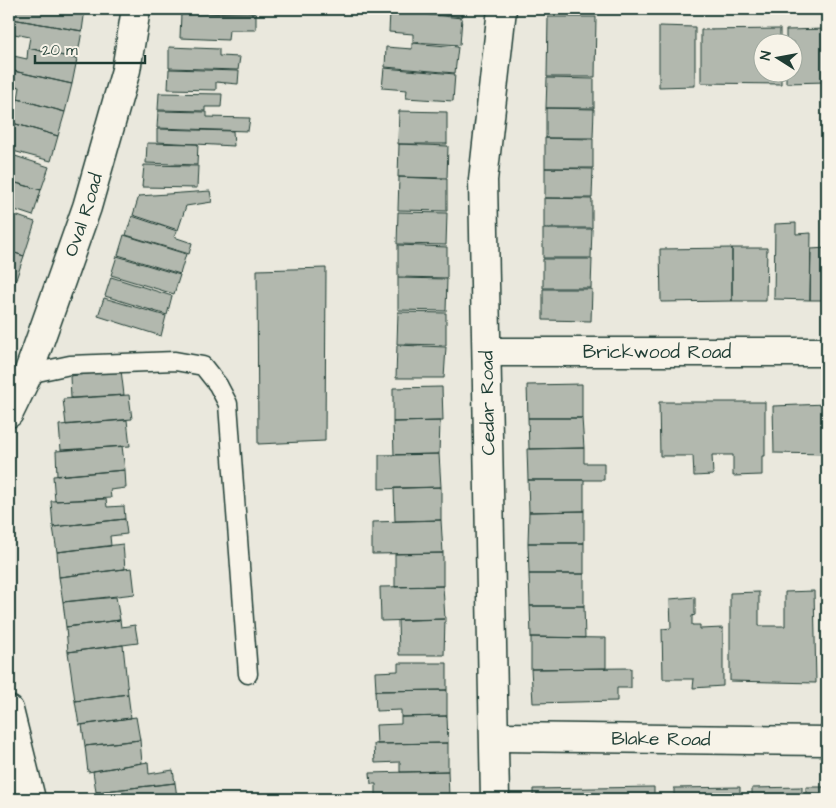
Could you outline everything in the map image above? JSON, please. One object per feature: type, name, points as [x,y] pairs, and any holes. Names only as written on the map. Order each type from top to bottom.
[{"type":"street","name":"Oval Road","points":[[9,414],[28,374],[87,207],[126,70],[136,9]]},
{"type":"street","name":"Cedar Road","points":[[495,799],[483,180],[502,9]]},
{"type":"street","name":"Brickwood Road","points":[[487,352],[827,352]]},
{"type":"street","points":[[9,710],[31,799]]},
{"type":"street","name":"Blake Road","points":[[494,736],[827,741]]},
{"type":"lane","points":[[28,374],[70,365],[175,361],[203,366],[218,385],[228,404],[248,674]]},
{"type":"building","points":[[14,9],[85,9],[82,31],[12,19]]},
{"type":"building","points":[[181,9],[256,9],[256,13],[181,12]]},
{"type":"building","points":[[391,9],[462,9],[462,17]]},
{"type":"building","points":[[390,11],[462,18],[460,45],[413,42],[413,34],[389,32]]},
{"type":"building","points":[[181,13],[256,14],[256,30],[229,30],[228,40],[180,38]]},
{"type":"building","points":[[548,17],[596,17],[595,77],[547,77]]},
{"type":"building","points":[[12,19],[82,31],[77,59],[28,48],[30,37],[9,33]]},
{"type":"building","points":[[659,26],[695,27],[695,86],[659,87]]},
{"type":"building","points":[[780,29],[780,32],[754,32],[754,82],[781,82],[781,84],[701,83],[701,30]]},
{"type":"building","points":[[827,29],[827,82],[786,83],[804,82],[804,32],[786,32],[786,30]]},
{"type":"building","points":[[412,43],[458,47],[455,73],[385,67],[386,47],[412,49]]},
{"type":"building","points":[[169,47],[219,49],[219,56],[240,57],[238,70],[169,68]]},
{"type":"building","points":[[28,48],[77,59],[72,84],[9,70],[9,55],[27,59]]},
{"type":"building","points":[[384,68],[455,74],[453,101],[406,98],[407,90],[382,88]]},
{"type":"building","points":[[169,69],[239,71],[238,84],[216,82],[216,90],[168,89]]},
{"type":"building","points":[[9,70],[72,84],[65,112],[18,99],[20,87],[9,85]]},
{"type":"building","points":[[547,78],[594,79],[594,108],[546,108]]},
{"type":"building","points":[[159,93],[222,94],[221,107],[205,107],[205,111],[158,110]]},
{"type":"building","points":[[18,99],[65,112],[58,136],[9,122],[9,107],[15,108]]},
{"type":"building","points":[[546,108],[594,109],[593,138],[546,138]]},
{"type":"building","points":[[158,111],[207,112],[207,117],[250,118],[248,131],[157,128]]},
{"type":"building","points":[[399,111],[447,112],[447,144],[398,144]]},
{"type":"building","points":[[9,122],[58,136],[51,161],[9,150]]},
{"type":"building","points":[[157,129],[233,131],[234,146],[157,142]]},
{"type":"building","points":[[545,138],[593,139],[593,168],[545,168]]},
{"type":"building","points":[[147,143],[198,144],[197,165],[146,163]]},
{"type":"building","points":[[399,144],[448,146],[447,178],[398,177]]},
{"type":"building","points":[[9,154],[49,167],[41,190],[9,181]]},
{"type":"building","points":[[144,165],[198,166],[197,188],[142,187]]},
{"type":"building","points":[[545,168],[593,169],[592,198],[545,198]]},
{"type":"building","points":[[399,177],[447,179],[447,211],[398,210]]},
{"type":"building","points":[[9,181],[41,190],[33,216],[9,208]]},
{"type":"building","points":[[210,191],[212,202],[186,206],[178,230],[133,215],[139,196]]},
{"type":"building","points":[[544,198],[592,199],[592,228],[544,228]]},
{"type":"building","points":[[398,212],[447,213],[446,245],[397,244]]},
{"type":"building","points":[[9,213],[35,222],[24,256],[9,251]]},
{"type":"building","points":[[132,216],[177,231],[174,237],[192,243],[189,254],[126,235]]},
{"type":"building","points":[[796,223],[796,234],[811,233],[810,300],[774,299],[775,224]]},
{"type":"building","points":[[543,229],[592,229],[591,258],[543,258]]},
{"type":"building","points":[[124,235],[186,254],[180,274],[118,255]]},
{"type":"building","points":[[398,245],[447,247],[447,278],[398,277]]},
{"type":"building","points":[[732,248],[767,248],[766,301],[732,301]]},
{"type":"building","points":[[732,248],[732,301],[661,302],[660,249]]},
{"type":"building","points":[[827,248],[827,300],[810,300],[811,249]]},
{"type":"building","points":[[9,251],[24,256],[12,291],[9,290]]},
{"type":"building","points":[[117,256],[180,275],[174,294],[111,275]]},
{"type":"building","points":[[543,259],[592,259],[591,288],[543,288]]},
{"type":"building","points":[[326,268],[325,441],[258,444],[257,270]]},
{"type":"building","points":[[111,277],[172,296],[167,315],[105,296]]},
{"type":"building","points":[[398,278],[447,279],[446,311],[398,310]]},
{"type":"building","points":[[543,289],[592,289],[591,321],[543,320]]},
{"type":"building","points":[[104,298],[166,316],[161,336],[98,316]]},
{"type":"building","points":[[398,312],[446,313],[446,345],[397,344]]},
{"type":"building","points":[[397,345],[446,347],[444,378],[396,378]]},
{"type":"building","points":[[121,370],[124,395],[71,398],[70,376]]},
{"type":"building","points":[[582,384],[582,418],[528,418],[527,385]]},
{"type":"building","points":[[442,387],[443,421],[393,422],[393,388]]},
{"type":"building","points":[[129,395],[132,419],[66,425],[63,399]]},
{"type":"building","points":[[659,402],[765,402],[765,456],[762,456],[762,475],[733,476],[733,455],[712,455],[713,475],[694,476],[693,456],[660,456]]},
{"type":"building","points":[[827,404],[827,454],[774,453],[773,406]]},
{"type":"building","points":[[528,418],[582,418],[584,448],[529,449]]},
{"type":"building","points":[[127,420],[130,446],[61,450],[59,425]]},
{"type":"building","points":[[440,421],[439,454],[394,455],[393,422]]},
{"type":"building","points":[[122,446],[125,470],[57,476],[56,451]]},
{"type":"building","points":[[584,448],[584,463],[604,463],[604,480],[528,480],[527,449]]},
{"type":"building","points":[[439,454],[441,487],[379,489],[379,455]]},
{"type":"building","points":[[125,470],[126,488],[110,490],[111,498],[55,501],[53,476]]},
{"type":"building","points":[[528,480],[584,480],[584,511],[529,512]]},
{"type":"building","points":[[441,487],[441,520],[395,521],[394,488]]},
{"type":"building","points":[[106,499],[107,507],[124,506],[125,519],[53,527],[51,501]]},
{"type":"building","points":[[584,511],[584,543],[528,543],[529,512]]},
{"type":"building","points":[[125,519],[127,534],[110,536],[111,546],[57,552],[53,527]]},
{"type":"building","points":[[441,520],[443,553],[372,554],[372,522]]},
{"type":"building","points":[[528,543],[584,543],[584,574],[529,574]]},
{"type":"building","points":[[123,544],[125,569],[59,577],[57,552]]},
{"type":"building","points":[[443,553],[443,586],[395,587],[395,554]]},
{"type":"building","points":[[132,568],[135,594],[63,602],[59,577]]},
{"type":"building","points":[[529,574],[584,574],[584,606],[530,606]]},
{"type":"building","points":[[443,586],[445,619],[381,621],[380,587]]},
{"type":"building","points":[[814,591],[816,683],[730,681],[730,593],[759,592],[759,626],[785,626],[785,592]]},
{"type":"building","points":[[116,597],[120,620],[66,627],[63,602]]},
{"type":"building","points":[[695,597],[695,615],[692,616],[692,625],[700,625],[700,629],[723,628],[723,686],[693,688],[694,679],[663,679],[662,629],[671,628],[670,599]]},
{"type":"building","points":[[530,606],[584,606],[585,638],[531,637]]},
{"type":"building","points":[[445,619],[444,655],[399,655],[398,620]]},
{"type":"building","points":[[120,620],[121,627],[135,625],[138,643],[68,652],[66,627]]},
{"type":"building","points":[[531,637],[606,638],[606,668],[531,669]]},
{"type":"building","points":[[123,645],[128,694],[75,701],[68,652]]},
{"type":"building","points":[[398,663],[447,663],[447,690],[376,691],[375,672],[398,671]]},
{"type":"building","points":[[631,668],[631,688],[617,688],[617,701],[533,703],[531,669]]},
{"type":"building","points":[[447,690],[447,716],[401,717],[401,710],[376,711],[375,691]]},
{"type":"building","points":[[128,694],[131,718],[79,725],[75,701]]},
{"type":"building","points":[[447,716],[448,743],[377,744],[376,725],[401,724],[401,717]]},
{"type":"building","points":[[136,717],[140,740],[85,746],[82,725]]},
{"type":"building","points":[[140,740],[142,763],[88,772],[85,746]]},
{"type":"building","points":[[448,743],[448,771],[400,772],[400,762],[375,763],[374,744]]},
{"type":"building","points":[[148,762],[149,774],[173,770],[175,783],[96,792],[93,771]]},
{"type":"building","points":[[448,771],[449,797],[376,798],[376,784],[371,784],[370,773]]},
{"type":"building","points":[[175,783],[177,797],[163,799],[97,799],[96,792]]},
{"type":"building","points":[[654,787],[654,799],[533,799],[533,789]]},
{"type":"building","points":[[740,787],[740,799],[674,799],[674,788]]},
{"type":"building","points":[[802,787],[802,799],[752,799],[752,788]]},
{"type":"building","points":[[806,787],[827,787],[827,799],[806,799]]},
{"type":"building","points":[[449,797],[449,799],[376,799],[376,798]]}]
